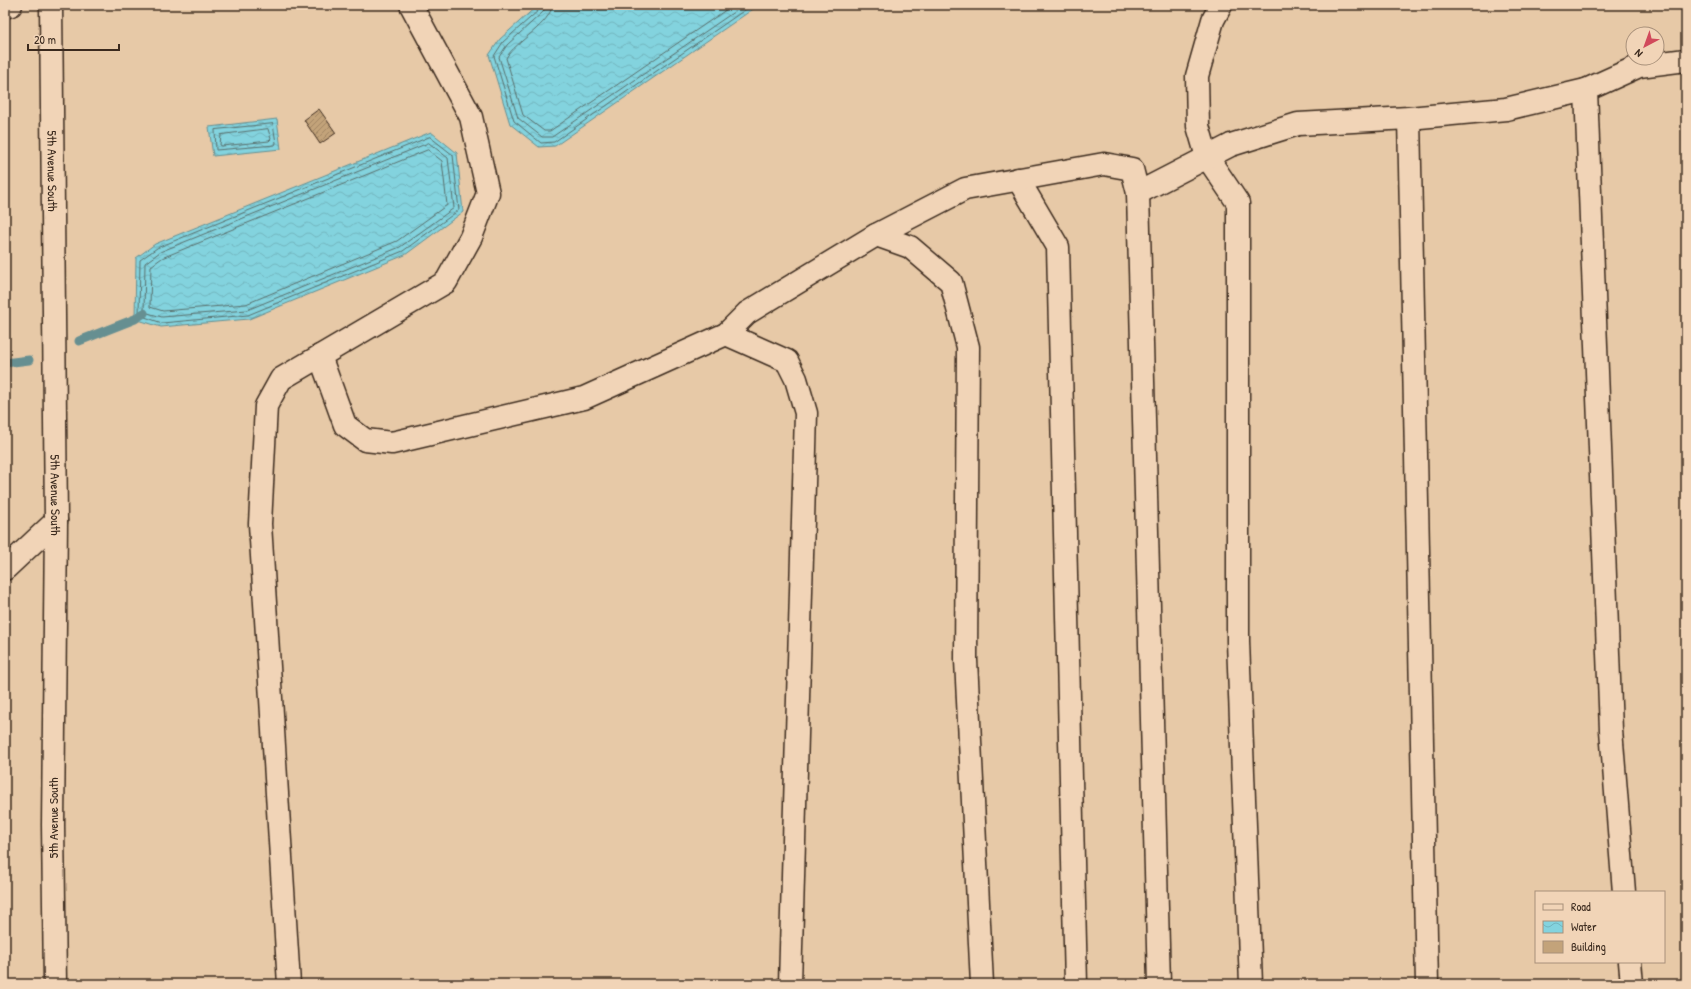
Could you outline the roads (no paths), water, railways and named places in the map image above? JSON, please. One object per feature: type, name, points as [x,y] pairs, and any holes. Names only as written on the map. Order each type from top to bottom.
[{"type":"street","points":[[5,7],[11,5]]},
{"type":"street","name":"5th Avenue South","points":[[51,5],[56,521],[53,818],[55,984]]},
{"type":"street","points":[[289,984],[260,524],[266,406],[281,379],[446,282],[471,236],[488,193],[471,117],[411,5]]},
{"type":"street","points":[[1221,5],[1213,20],[1197,76],[1198,126],[1207,157],[1238,203],[1238,641],[1251,984]]},
{"type":"street","points":[[1138,193],[1230,145],[1298,124],[1409,118],[1506,109],[1586,90],[1639,66],[1686,60]]},
{"type":"street","points":[[1586,90],[1611,730],[1624,891]]},
{"type":"street","points":[[1409,118],[1427,984]]},
{"type":"street","points":[[320,356],[345,425],[365,440],[392,443],[584,398],[726,334],[747,313],[876,235],[965,189],[1104,164],[1132,169],[1138,193],[1159,984]]},
{"type":"street","points":[[1018,179],[1058,247],[1076,984]]},
{"type":"street","points":[[876,235],[910,247],[951,282],[968,347],[966,660],[982,984]]},
{"type":"street","points":[[726,334],[787,362],[796,378],[806,413],[790,984]]},
{"type":"street","points":[[5,569],[56,521]]},
{"type":"street","points":[[1630,963],[1632,984]]},
{"type":"water","points":[[538,5],[764,5],[756,7],[555,146],[539,147],[510,124],[489,55],[500,39]]},
{"type":"water","points":[[277,119],[281,149],[213,156],[209,127]]},
{"type":"water","points":[[431,132],[457,153],[463,212],[405,255],[249,319],[161,327],[135,319],[136,258],[155,244]]},
{"type":"waterway","points":[[79,341],[135,319],[144,313]]},
{"type":"waterway","points":[[5,363],[29,360]]}]
